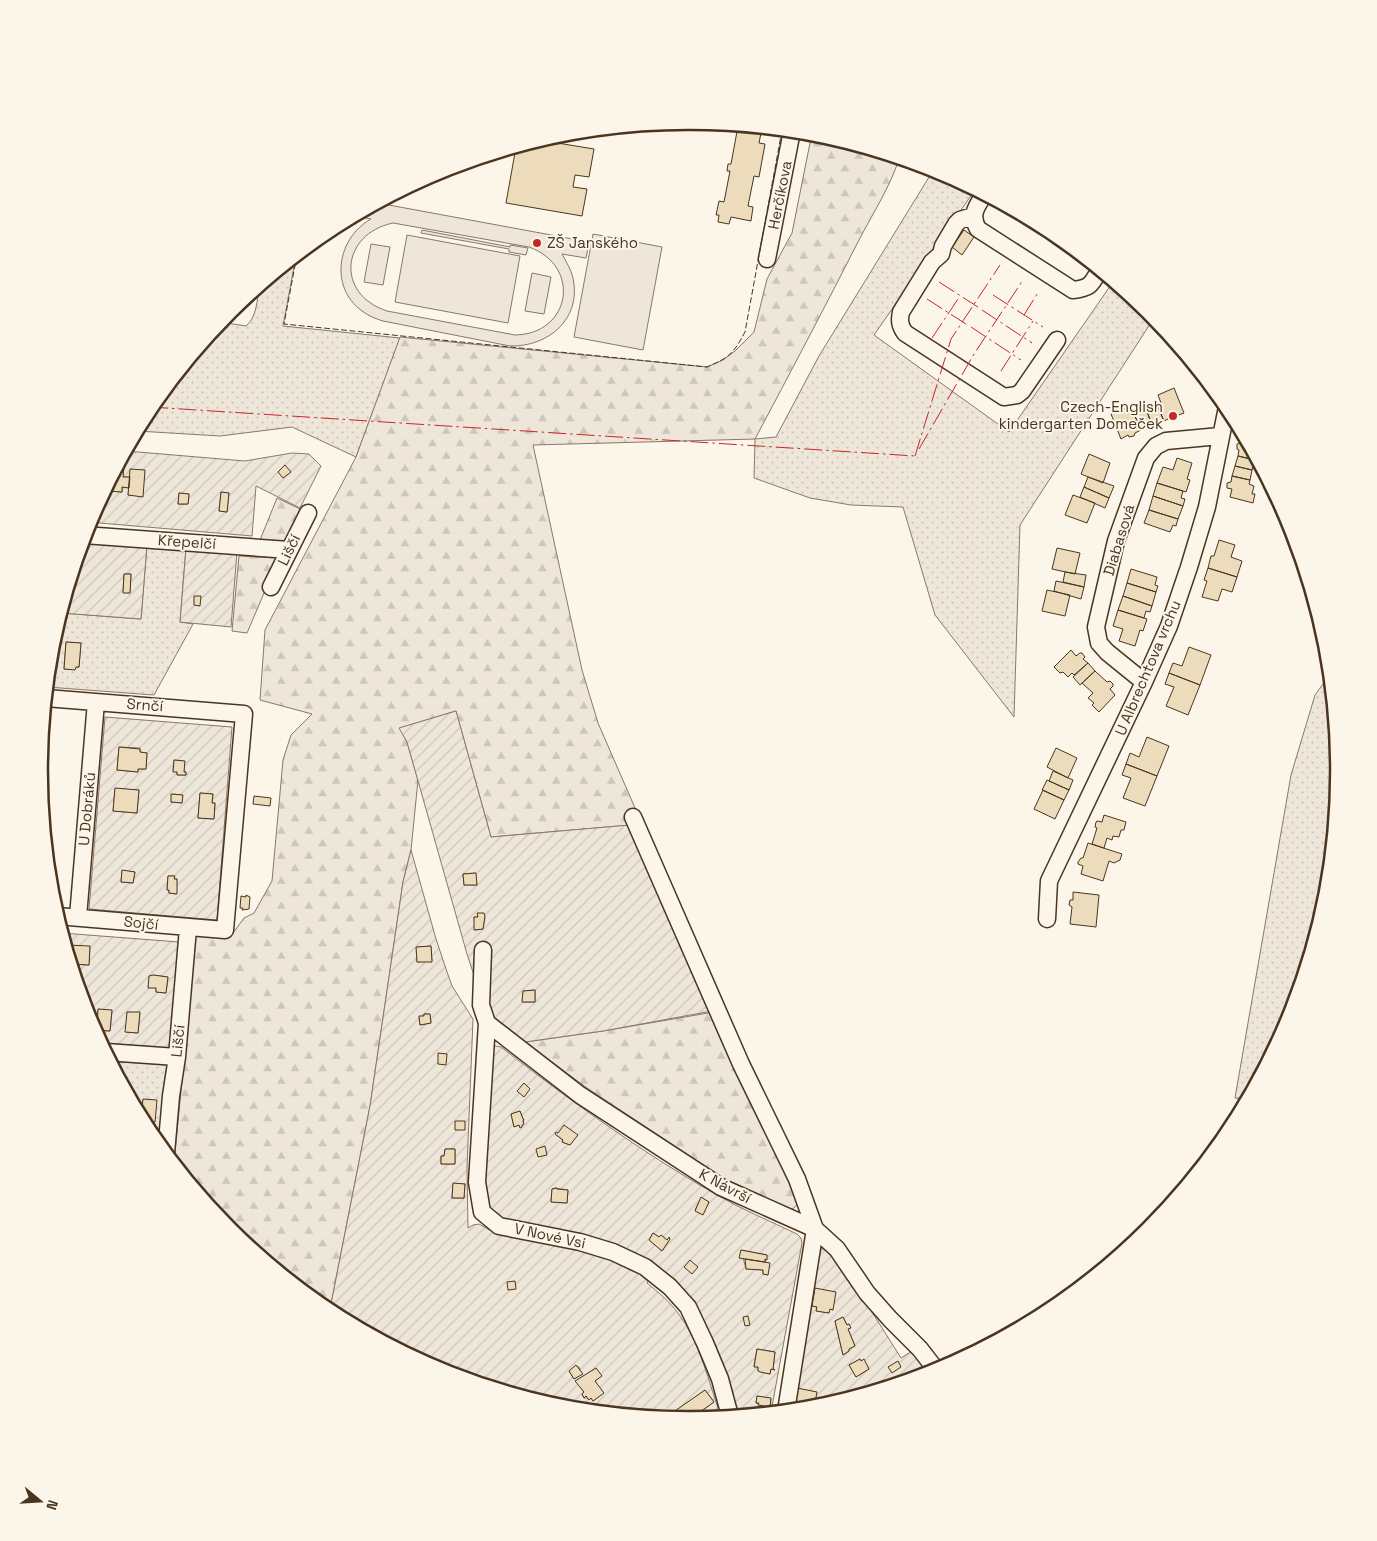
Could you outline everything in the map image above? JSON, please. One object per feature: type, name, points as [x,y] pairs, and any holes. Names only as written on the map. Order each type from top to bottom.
[{"type":"street","name":"Herčíkova","points":[[767,259],[791,138]]},
{"type":"street","points":[[980,200],[975,208],[973,216],[978,229],[1073,290],[1085,288],[1090,285],[1096,276]]},
{"type":"street","points":[[973,216],[960,220],[956,224],[940,254],[932,262],[901,312],[900,326],[905,333],[1004,396],[1017,395],[1022,391],[1057,340]]},
{"type":"street","name":"U Albrechtova vrchu","points":[[1048,920],[1049,881],[1169,626],[1189,567],[1206,507],[1224,419]]},
{"type":"street","name":"Diabasová","points":[[1144,682],[1107,652],[1099,642],[1096,627],[1116,541],[1146,458],[1156,446],[1166,441],[1220,436]]},
{"type":"street","name":"Liščí","points":[[271,587],[308,513]]},
{"type":"street","name":"Křepelčí","points":[[92,536],[289,550]]},
{"type":"street","name":"Srnčí","points":[[52,698],[244,714],[225,930]]},
{"type":"street","name":"U Dobráků","points":[[78,917],[96,702]]},
{"type":"street","points":[[633,816],[741,1064],[797,1178],[815,1228],[787,1403]]},
{"type":"street","name":"Sojčí","points":[[65,916],[225,930]]},
{"type":"street","name":"Liščí","points":[[167,1142],[177,1057],[188,928]]},
{"type":"street","name":"V Nové Vsi","points":[[483,950],[482,1005],[487,1023],[477,1182],[482,1212],[499,1226],[580,1242],[613,1252],[645,1267],[670,1287],[688,1307],[720,1379],[728,1410]]},
{"type":"street","name":"K Návrší","points":[[487,1023],[580,1095],[721,1187],[815,1228],[837,1249],[867,1293],[931,1364]]},
{"type":"street","points":[[113,1053],[177,1057]]},
{"type":"green space","points":[[810,141],[854,151],[897,165],[886,190],[755,439],[533,445],[582,670],[598,723],[642,824],[491,837],[456,711],[400,728],[407,742],[418,780],[411,850],[403,882],[370,1106],[331,1303],[298,1279],[235,1224],[175,1154],[196,936],[231,936],[244,918],[254,913],[272,881],[283,760],[291,735],[312,714],[260,700],[265,630],[356,457],[400,337],[707,367],[723,360],[754,332],[767,279],[792,233]]},
{"type":"green space","points":[[929,176],[971,196],[874,335],[1009,432],[1109,287],[1149,325],[1020,525],[1014,717],[935,615],[903,507],[851,505],[810,498],[754,478],[755,439],[776,437],[819,356]]},
{"type":"green space","points":[[388,205],[589,242],[586,258],[562,254],[573,278],[574,293],[572,306],[567,318],[549,336],[537,342],[510,346],[383,321],[372,317],[362,311],[352,301],[345,289],[341,276],[341,263],[351,238],[359,227],[371,219],[364,218]],"holes":[[[393,223],[529,247],[546,256],[557,269],[563,283],[563,298],[558,312],[548,324],[534,332],[515,335],[387,311],[370,303],[359,292],[352,279],[351,265],[355,251],[363,239],[376,229]]]},
{"type":"green space","points":[[422,230],[510,247],[510,245],[528,248],[526,255],[509,252],[509,249],[421,233]]},
{"type":"green space","points":[[593,234],[662,247],[643,350],[574,337]]},
{"type":"green space","points":[[407,235],[520,256],[508,323],[395,302]]},
{"type":"green space","points":[[371,244],[390,247],[383,285],[364,282]]},
{"type":"green space","points":[[294,265],[283,326],[400,338],[356,457],[292,427],[220,436],[145,431],[180,380],[207,348],[229,323],[246,326],[252,318],[258,296]]},
{"type":"green space","points":[[532,273],[551,277],[544,314],[525,311]]},
{"type":"green space","points":[[132,452],[245,461],[292,453],[309,454],[321,466],[300,508],[256,486],[252,536],[97,523],[112,491],[122,492],[122,487],[129,488],[128,495],[143,496],[130,477],[123,477],[124,468]],"holes":[[[221,492],[229,493],[227,512],[219,511]],[[179,493],[189,494],[188,504],[178,504]]]},
{"type":"green space","points":[[277,498],[300,509],[288,539],[279,543],[260,540]]},
{"type":"green space","points":[[90,541],[147,545],[141,619],[67,613]],"holes":[[[124,574],[131,574],[130,593],[123,592]]]},
{"type":"green space","points":[[147,545],[186,548],[180,622],[193,624],[154,695],[53,687],[67,613],[141,619]],"holes":[[[66,642],[81,643],[79,667],[64,669]]]},
{"type":"green space","points":[[186,548],[237,552],[231,627],[180,622]]},
{"type":"green space","points":[[239,556],[279,558],[247,633],[232,631]]},
{"type":"green space","points":[[1323,684],[1330,770],[1324,854],[1317,896],[1308,936],[1281,1016],[1244,1091],[1239,1099],[1235,1098],[1291,775],[1315,695]]},
{"type":"green space","points":[[456,711],[491,837],[630,825],[712,1011],[603,1031],[525,1042],[490,1024],[467,954],[407,742],[399,728]],"holes":[[[475,873],[477,885],[464,885],[463,874]],[[478,913],[485,917],[483,929],[475,930],[474,917],[478,917]],[[535,990],[535,1002],[523,1002],[523,991]]]},
{"type":"green space","points":[[105,717],[232,727],[217,920],[89,909]],"holes":[[[119,747],[140,748],[140,752],[147,753],[146,769],[138,769],[138,772],[117,770]],[[174,760],[184,761],[184,772],[186,772],[186,775],[177,775],[177,772],[173,771]],[[115,789],[139,790],[137,813],[113,811]],[[200,793],[213,794],[212,803],[215,803],[214,819],[198,818]],[[172,794],[182,795],[182,803],[171,802]],[[122,871],[135,872],[133,883],[121,882]],[[168,876],[174,876],[174,879],[177,879],[176,894],[169,893],[169,890],[167,890]]]},
{"type":"green space","points":[[411,850],[436,939],[452,986],[473,1019],[467,1167],[468,1228],[479,1224],[493,1232],[579,1244],[651,1275],[647,1283],[675,1309],[686,1324],[703,1363],[719,1410],[702,1411],[714,1402],[705,1390],[676,1411],[605,1406],[523,1390],[443,1363],[368,1326],[331,1303],[370,1106],[403,882]],"holes":[[[431,946],[432,961],[417,962],[417,947]],[[424,1014],[430,1014],[431,1023],[420,1025],[419,1017],[424,1016]],[[445,1149],[455,1149],[455,1164],[441,1164],[441,1156],[444,1156]],[[453,1184],[465,1184],[464,1198],[452,1198]],[[576,1366],[579,1367],[582,1374],[574,1379],[569,1371]],[[596,1368],[601,1376],[595,1381],[603,1393],[593,1401],[591,1398],[584,1398],[582,1394],[584,1392],[576,1381]]]},
{"type":"green space","points":[[68,933],[179,942],[170,1048],[109,1044],[103,1030],[110,1031],[112,1011],[98,1009],[98,1019],[78,964],[89,965],[90,947],[72,946]],"holes":[[[153,975],[168,977],[166,993],[156,992],[156,988],[148,987]],[[127,1012],[140,1013],[138,1033],[126,1032]]]},
{"type":"green space","points":[[714,1012],[805,1199],[791,1210],[725,1179],[587,1088],[525,1042]]},
{"type":"green space","points":[[495,1046],[501,1047],[605,1124],[687,1178],[745,1210],[797,1234],[801,1238],[802,1243],[772,1406],[770,1406],[771,1399],[757,1396],[756,1403],[767,1406],[736,1409],[730,1388],[670,1280],[506,1221],[490,1207],[485,1196],[483,1170],[491,1049]],"holes":[[[520,1111],[524,1120],[522,1125],[514,1126],[511,1114]],[[558,1133],[577,1135],[570,1145],[562,1142],[563,1140],[555,1134]],[[552,1189],[568,1190],[567,1203],[551,1202]],[[701,1198],[709,1202],[703,1214],[695,1210]],[[653,1233],[659,1237],[661,1235],[667,1240],[670,1239],[662,1251],[649,1240]],[[741,1250],[767,1255],[765,1262],[768,1275],[763,1274],[763,1270],[746,1269]],[[757,1349],[775,1352],[773,1369],[771,1369],[770,1374],[758,1371],[758,1367],[754,1366]]]},
{"type":"green space","points":[[118,1062],[168,1065],[162,1135],[153,1122],[155,1122],[143,1099],[142,1106]]},
{"type":"green space","points":[[822,1249],[829,1249],[901,1358],[914,1350],[926,1366],[854,1390],[787,1403],[817,1252]],"holes":[[[815,1288],[833,1310],[830,1309],[829,1313],[817,1311],[817,1307],[812,1306]],[[843,1317],[847,1325],[849,1324],[850,1328],[848,1329],[855,1346],[843,1355],[835,1321]],[[860,1359],[861,1361],[864,1360],[869,1369],[856,1377],[849,1365]]]},
{"type":"building","points":[[737,132],[761,134],[759,143],[765,144],[759,177],[754,176],[748,206],[753,207],[751,221],[731,217],[729,224],[718,222],[719,215],[716,215],[719,201],[724,202],[730,171],[727,171],[728,164],[731,164]]},
{"type":"building","points":[[558,143],[594,149],[589,177],[575,175],[573,187],[587,189],[582,216],[506,203],[515,154]]},
{"type":"building","points":[[964,230],[974,237],[962,255],[952,247]]},
{"type":"building","points":[[1174,388],[1184,413],[1176,416],[1177,418],[1173,421],[1170,418],[1164,421],[1157,405],[1161,403],[1158,395]]},
{"type":"building","points":[[1157,405],[1164,421],[1152,425],[1146,409]]},
{"type":"building","points":[[1127,408],[1130,416],[1134,414],[1141,430],[1135,433],[1134,436],[1129,437],[1128,435],[1121,439],[1111,414]]},
{"type":"building","points":[[1146,409],[1152,425],[1141,430],[1134,414]]},
{"type":"building","points":[[1239,443],[1248,458],[1238,456],[1237,444]]},
{"type":"building","points":[[1089,454],[1110,463],[1103,483],[1081,474]]},
{"type":"building","points":[[1238,456],[1248,458],[1253,467],[1252,470],[1235,466]]},
{"type":"building","points":[[1177,458],[1192,463],[1187,479],[1190,480],[1186,492],[1157,483],[1163,467],[1173,470]]},
{"type":"building","points":[[285,465],[291,472],[283,478],[278,472]]},
{"type":"building","points":[[1235,466],[1252,470],[1250,480],[1232,476]]},
{"type":"building","points":[[124,468],[123,477],[130,477],[129,488],[122,487],[122,492],[112,491]]},
{"type":"building","points":[[130,469],[145,470],[143,497],[128,495]]},
{"type":"building","points":[[1232,476],[1250,480],[1249,484],[1254,486],[1252,494],[1255,494],[1253,503],[1230,497],[1232,489],[1227,488],[1227,483],[1231,482]]},
{"type":"building","points":[[1088,477],[1114,486],[1109,498],[1084,487]]},
{"type":"building","points":[[1157,483],[1183,491],[1181,498],[1185,499],[1183,506],[1153,496]]},
{"type":"building","points":[[1084,487],[1109,498],[1105,508],[1080,497]]},
{"type":"building","points":[[221,492],[229,493],[227,512],[219,511]]},
{"type":"building","points":[[179,493],[189,494],[188,504],[178,504]]},
{"type":"building","points":[[1073,495],[1095,503],[1087,523],[1065,515]]},
{"type":"building","points":[[1153,496],[1183,506],[1178,519],[1149,510]]},
{"type":"building","points":[[1149,510],[1178,519],[1176,526],[1173,525],[1170,532],[1144,523]]},
{"type":"building","points":[[1219,540],[1235,545],[1231,557],[1242,561],[1237,577],[1208,568],[1211,556],[1214,556]]},
{"type":"building","points":[[1057,548],[1080,553],[1075,574],[1052,569]]},
{"type":"building","points":[[1208,568],[1237,577],[1232,592],[1222,589],[1218,601],[1202,597],[1207,581],[1204,580]]},
{"type":"building","points":[[1131,569],[1157,577],[1155,585],[1158,586],[1156,592],[1127,583]]},
{"type":"building","points":[[1065,572],[1086,575],[1084,587],[1063,582]]},
{"type":"building","points":[[124,574],[131,574],[130,593],[123,593]]},
{"type":"building","points":[[1056,581],[1084,587],[1081,599],[1054,591]]},
{"type":"building","points":[[1127,583],[1156,592],[1152,606],[1123,596]]},
{"type":"building","points":[[1047,590],[1070,595],[1065,616],[1042,611]]},
{"type":"building","points":[[194,596],[201,596],[200,606],[194,605]]},
{"type":"building","points":[[1123,596],[1152,606],[1150,612],[1146,611],[1144,618],[1118,610]]},
{"type":"building","points":[[1118,610],[1147,619],[1143,631],[1140,630],[1135,646],[1119,641],[1123,629],[1113,626]]},
{"type":"building","points":[[66,642],[81,643],[79,667],[76,667],[75,670],[64,669]]},
{"type":"building","points":[[1189,647],[1211,655],[1200,685],[1169,673],[1173,663],[1182,666]]},
{"type":"building","points":[[1071,650],[1076,656],[1082,653],[1085,657],[1083,659],[1088,663],[1074,675],[1072,673],[1068,677],[1054,667]]},
{"type":"building","points":[[1088,663],[1095,671],[1080,685],[1073,677]]},
{"type":"building","points":[[1095,671],[1107,682],[1110,681],[1113,684],[1110,689],[1115,695],[1099,712],[1092,705],[1094,703],[1088,698],[1093,693],[1082,683]]},
{"type":"building","points":[[1169,673],[1200,685],[1188,715],[1166,706],[1174,687],[1165,684]]},
{"type":"building","points":[[1147,737],[1169,746],[1157,776],[1126,764],[1130,753],[1139,757]]},
{"type":"building","points":[[119,747],[140,749],[140,752],[147,753],[146,769],[138,769],[138,772],[117,770]]},
{"type":"building","points":[[1056,748],[1077,758],[1068,778],[1047,767]]},
{"type":"building","points":[[174,760],[185,761],[184,772],[186,772],[186,775],[177,775],[177,772],[173,772]]},
{"type":"building","points":[[1126,764],[1157,776],[1145,806],[1123,798],[1131,778],[1122,775]]},
{"type":"building","points":[[1053,771],[1073,780],[1069,790],[1049,781]]},
{"type":"building","points":[[1047,780],[1069,790],[1064,800],[1042,790]]},
{"type":"building","points":[[115,788],[139,790],[137,813],[113,811]]},
{"type":"building","points":[[1043,790],[1064,800],[1055,819],[1034,809]]},
{"type":"building","points":[[200,793],[213,794],[212,803],[215,803],[214,819],[198,818]]},
{"type":"building","points":[[171,794],[183,795],[182,803],[171,802]]},
{"type":"building","points":[[254,796],[271,798],[270,806],[253,804]]},
{"type":"building","points":[[1104,815],[1126,822],[1124,830],[1121,830],[1119,837],[1113,836],[1112,840],[1107,838],[1104,848],[1092,844],[1097,828],[1095,827],[1096,822],[1102,822]]},
{"type":"building","points":[[1088,843],[1122,854],[1120,860],[1114,863],[1109,861],[1103,881],[1081,874],[1083,866],[1078,864],[1078,862],[1083,858]]},
{"type":"building","points":[[122,870],[135,872],[133,883],[121,882]]},
{"type":"building","points":[[476,873],[477,885],[464,885],[463,874]]},
{"type":"building","points":[[168,876],[175,876],[174,879],[177,879],[177,894],[169,893],[169,890],[167,890]]},
{"type":"building","points":[[1073,892],[1099,895],[1096,927],[1070,924],[1072,907],[1069,905],[1070,900],[1073,900]]},
{"type":"building","points":[[246,895],[250,897],[249,909],[242,910],[243,908],[240,908],[241,896],[246,897]]},
{"type":"building","points":[[477,913],[484,913],[483,929],[474,930],[474,917],[478,917]]},
{"type":"building","points":[[72,945],[90,946],[89,965],[78,964]]},
{"type":"building","points":[[431,946],[432,962],[417,962],[416,947]]},
{"type":"building","points":[[149,976],[168,977],[166,993],[156,992],[156,988],[148,988]]},
{"type":"building","points":[[535,990],[535,1002],[522,1002],[523,991]]},
{"type":"building","points":[[98,1009],[112,1010],[110,1031],[103,1030],[98,1019]]},
{"type":"building","points":[[127,1012],[140,1012],[138,1033],[125,1032]]},
{"type":"building","points":[[424,1014],[430,1014],[431,1023],[420,1025],[419,1016],[424,1016]]},
{"type":"building","points":[[438,1053],[447,1054],[446,1065],[438,1064]]},
{"type":"building","points":[[524,1083],[530,1089],[524,1097],[517,1091]]},
{"type":"building","points":[[143,1099],[157,1100],[155,1122],[153,1122],[142,1106]]},
{"type":"building","points":[[520,1111],[524,1124],[520,1128],[519,1125],[514,1127],[511,1114]]},
{"type":"building","points":[[455,1121],[465,1121],[465,1130],[455,1130]]},
{"type":"building","points":[[564,1125],[578,1135],[570,1145],[562,1142],[563,1140],[555,1134]]},
{"type":"building","points":[[545,1146],[547,1155],[538,1157],[536,1149]]},
{"type":"building","points":[[445,1149],[455,1149],[455,1164],[441,1164],[441,1156],[444,1156]]},
{"type":"building","points":[[453,1183],[465,1184],[464,1198],[452,1198]]},
{"type":"building","points":[[552,1189],[568,1190],[567,1203],[551,1202]]},
{"type":"building","points":[[701,1197],[709,1202],[703,1215],[695,1211]]},
{"type":"building","points":[[653,1233],[659,1237],[661,1235],[667,1240],[669,1237],[670,1239],[662,1251],[649,1240]]},
{"type":"building","points":[[741,1250],[767,1255],[767,1260],[765,1259],[765,1262],[739,1258]]},
{"type":"building","points":[[745,1259],[770,1263],[768,1275],[763,1274],[763,1270],[746,1269]]},
{"type":"building","points":[[690,1260],[698,1267],[692,1274],[684,1267]]},
{"type":"building","points":[[515,1281],[516,1289],[508,1290],[507,1282]]},
{"type":"building","points":[[815,1288],[836,1292],[833,1310],[830,1309],[829,1313],[816,1311],[817,1307],[812,1306]]},
{"type":"building","points":[[748,1316],[750,1325],[745,1326],[743,1317]]},
{"type":"building","points":[[843,1317],[851,1328],[848,1329],[855,1346],[843,1355],[835,1321]]},
{"type":"building","points":[[757,1349],[775,1352],[773,1369],[775,1370],[771,1369],[770,1374],[760,1372],[758,1367],[754,1367]]},
{"type":"building","points":[[860,1359],[861,1361],[864,1359],[869,1369],[856,1377],[849,1365]]},
{"type":"building","points":[[898,1361],[901,1367],[892,1373],[888,1367]]},
{"type":"building","points":[[576,1365],[583,1374],[574,1379],[569,1371]]},
{"type":"building","points":[[596,1368],[602,1376],[595,1381],[604,1393],[593,1401],[591,1398],[589,1400],[586,1396],[584,1398],[582,1394],[584,1392],[575,1381]]},
{"type":"building","points":[[797,1388],[817,1392],[816,1399],[795,1402]]},
{"type":"building","points":[[705,1390],[714,1402],[702,1411],[675,1411]]},
{"type":"building","points":[[757,1396],[771,1398],[770,1406],[758,1405],[759,1403],[756,1403]]},
{"type":"fence","points":[[295,264],[284,324],[707,367],[730,354],[745,332],[781,136]]},
{"type":"power","points":[[915,456],[951,339],[1000,265]]},
{"type":"power","points":[[919,449],[974,354],[1023,280]]},
{"type":"power","points":[[939,282],[981,309]]},
{"type":"power","points":[[1024,315],[1039,291]]},
{"type":"power","points":[[993,295],[1043,327]]},
{"type":"power","points":[[932,338],[960,296]]},
{"type":"power","points":[[927,299],[969,326]]},
{"type":"power","points":[[982,310],[1032,343]]},
{"type":"power","points":[[1001,371],[1033,321]]},
{"type":"power","points":[[971,327],[1021,360]]},
{"type":"power","points":[[160,408],[915,456]]},
{"type":"place","name":"ZŠ Janského","points":[[537,243]]},
{"type":"place","name":"Czech-English kindergarten Domeček","points":[[1173,416]]}]
